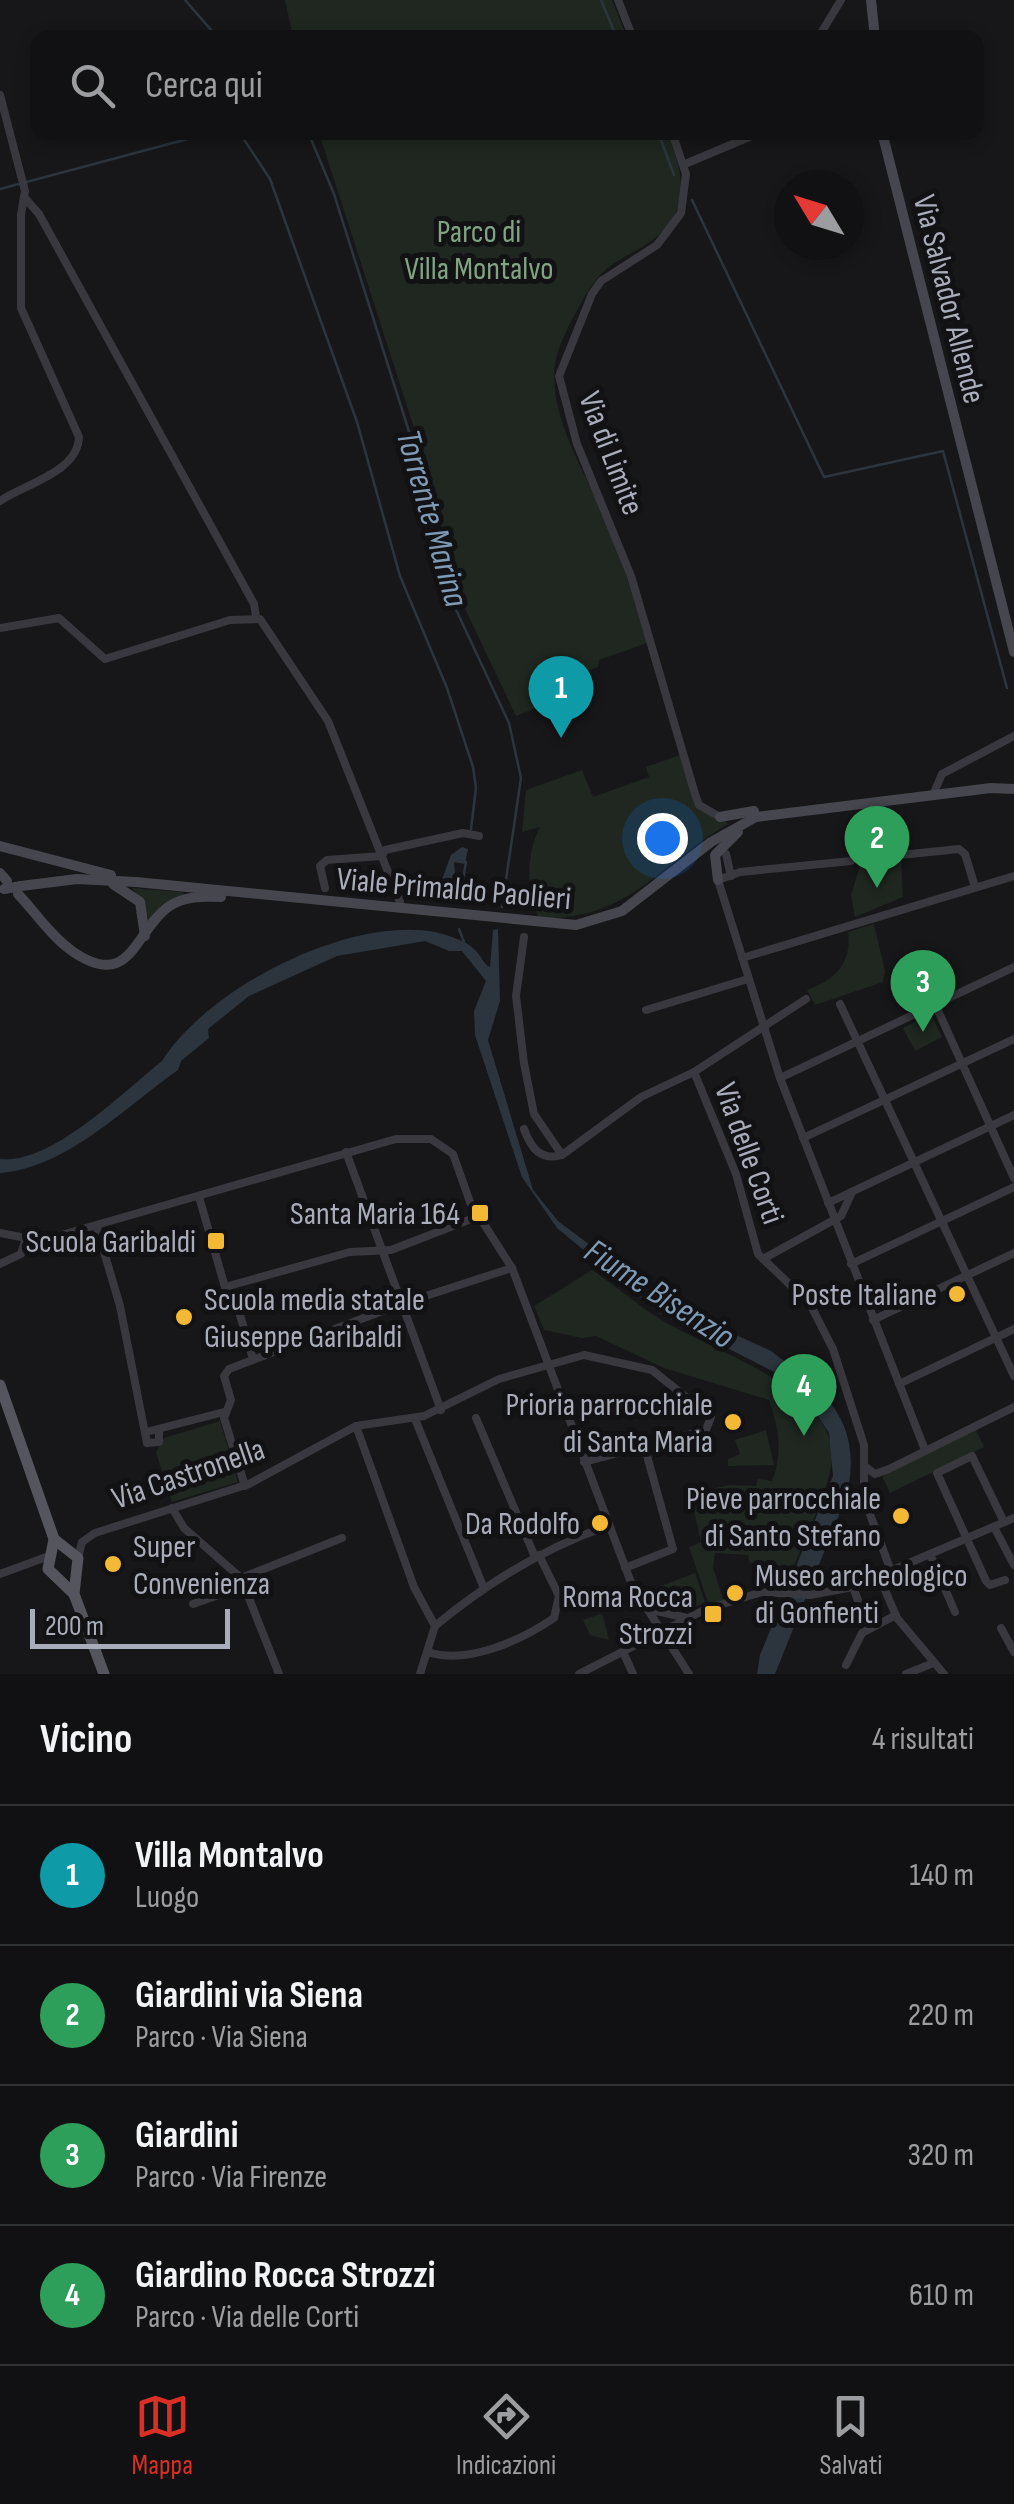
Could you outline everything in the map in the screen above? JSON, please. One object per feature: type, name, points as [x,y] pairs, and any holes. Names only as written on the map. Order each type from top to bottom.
[{"type":"main road","points":[[870,0],[873,30]]},
{"type":"main road","name":"Via Salvador Allende","points":[[888,140],[1014,624]]},
{"type":"main road","name":"Via Salvador Allende","points":[[888,140],[1014,652]]},
{"type":"main road","name":"Viale Primaldo Paolieri","points":[[991,788],[1014,778]]},
{"type":"main road","name":"Viale Primaldo Paolieri","points":[[3,884],[20,890],[93,879],[136,882],[566,926],[593,922],[622,911],[739,824],[764,815],[991,788],[1014,789]]},
{"type":"main road","points":[[720,816],[799,804],[819,808]]},
{"type":"main road","points":[[718,880],[714,858],[726,840],[752,826],[819,808]]},
{"type":"main road","points":[[0,846],[136,882]]},
{"type":"main road","points":[[93,879],[122,886],[135,896],[144,913],[144,938]]},
{"type":"main road","points":[[20,890],[65,945],[93,961],[126,959],[157,918],[180,901],[272,896]]},
{"type":"main road","points":[[0,1385],[53,1552],[52,1576],[68,1579]]},
{"type":"main road","points":[[53,1552],[78,1558],[68,1579],[104,1674]]},
{"type":"street","points":[[618,0],[630,30]]},
{"type":"street","points":[[823,30],[841,0]]},
{"type":"street","points":[[0,95],[25,194],[21,308],[80,444],[60,468],[0,501]]},
{"type":"street","name":"Via di Limite","points":[[675,140],[685,164],[686,195],[670,232],[602,281],[592,294],[559,376],[566,415],[631,576],[695,794],[702,808],[720,816]]},
{"type":"street","points":[[685,164],[741,140]]},
{"type":"street","points":[[25,194],[254,604],[256,618]]},
{"type":"street","points":[[0,628],[59,618],[104,658],[230,620],[256,618],[265,623],[328,721],[400,902]]},
{"type":"street","points":[[933,795],[942,774],[1014,736]]},
{"type":"street","points":[[382,856],[385,850],[464,833],[479,836]]},
{"type":"street","points":[[871,858],[962,850],[975,887]]},
{"type":"street","points":[[726,854],[731,876]]},
{"type":"street","points":[[325,888],[320,866],[326,860],[382,856]]},
{"type":"street","points":[[851,862],[718,880],[780,1078],[925,1450]]},
{"type":"street","points":[[742,958],[1014,876]]},
{"type":"street","points":[[524,937],[516,997],[524,1063],[534,1114],[562,1156]]},
{"type":"street","points":[[780,1078],[1014,967]]},
{"type":"street","points":[[646,1010],[748,978]]},
{"type":"street","points":[[524,1129],[541,1155],[562,1156],[630,1104],[694,1072],[806,999]]},
{"type":"street","points":[[840,1004],[1014,1376]]},
{"type":"street","points":[[936,1004],[1014,1178]]},
{"type":"street","points":[[803,1138],[1014,1039]]},
{"type":"street","name":"Via delle Corti","points":[[694,1072],[736,1174],[763,1260],[801,1294],[827,1336],[853,1406],[867,1468],[864,1498],[891,1571]]},
{"type":"street","points":[[828,1203],[1014,1115]]},
{"type":"street","points":[[0,1232],[26,1238],[97,1228],[404,1138],[426,1138],[453,1154],[479,1216],[512,1268],[625,1568],[644,1607],[689,1674]]},
{"type":"street","points":[[346,1152],[440,1410]]},
{"type":"street","points":[[851,1264],[1014,1187]]},
{"type":"street","points":[[763,1260],[840,1216],[852,1192]]},
{"type":"street","points":[[198,1197],[225,1287],[234,1295],[253,1359]]},
{"type":"street","points":[[225,1287],[350,1252],[382,1250],[479,1216]]},
{"type":"street","points":[[97,1228],[120,1306],[145,1441],[153,1446],[160,1440],[159,1431]]},
{"type":"street","points":[[0,1264],[22,1253],[26,1238]]},
{"type":"street","points":[[873,1320],[1014,1253]]},
{"type":"street","points":[[146,1432],[224,1412],[231,1400],[225,1373],[253,1359],[512,1268]]},
{"type":"street","points":[[899,1384],[1014,1328]]},
{"type":"street","name":"Via Castronella","points":[[78,1558],[82,1542],[95,1533],[245,1486],[356,1426],[415,1419],[488,1384],[592,1354],[612,1364],[644,1367],[697,1403],[712,1422],[706,1430],[644,1445]]},
{"type":"street","points":[[867,1468],[876,1474],[1014,1407]]},
{"type":"street","points":[[224,1412],[245,1486]]},
{"type":"street","points":[[428,1652],[453,1659],[528,1633],[554,1618],[560,1596],[537,1556],[476,1418]]},
{"type":"street","points":[[415,1419],[483,1586]]},
{"type":"street","points":[[356,1426],[414,1587],[435,1626]]},
{"type":"street","points":[[584,1462],[644,1445],[673,1549],[625,1568]]},
{"type":"street","points":[[1004,1522],[972,1456],[937,1474],[986,1581],[990,1585],[1005,1580]]},
{"type":"street","points":[[172,1508],[184,1528]]},
{"type":"street","points":[[158,1512],[184,1528],[242,1582],[279,1674]]},
{"type":"street","points":[[579,1674],[660,1633],[668,1621],[686,1618],[766,1587],[810,1595],[853,1587],[1014,1518]]},
{"type":"street","points":[[420,1674],[435,1626],[483,1586],[537,1556],[607,1526]]},
{"type":"street","points":[[994,1526],[1014,1565]]},
{"type":"street","points":[[193,1604],[342,1538]]},
{"type":"street","points":[[0,1574],[53,1552]]},
{"type":"street","points":[[930,1554],[955,1612]]},
{"type":"street","points":[[878,1576],[896,1616],[931,1664],[944,1674]]},
{"type":"street","points":[[853,1587],[869,1631],[896,1616]]},
{"type":"street","points":[[644,1607],[662,1616],[686,1618]]},
{"type":"street","points":[[846,1665],[856,1639],[868,1628]]},
{"type":"street","points":[[1002,1628],[1014,1652]]},
{"type":"street","points":[[624,1654],[633,1674]]},
{"type":"street","points":[[906,1674],[931,1664]]},
{"type":"green space","points":[[285,0],[612,0],[624,30],[291,30]]},
{"type":"green space","name":"Parco di Villa Montalvo","points":[[321,140],[670,140],[681,191],[673,217],[651,241],[600,275],[564,336],[554,377],[556,400],[571,447],[612,534],[647,643],[599,660],[598,667],[572,676],[560,698],[516,716],[459,596],[416,434]]},
{"type":"green space","points":[[680,755],[695,797],[728,824],[619,901],[570,917],[539,918],[531,895],[529,871],[540,827],[522,832],[526,790],[582,770],[593,797],[649,777],[646,767]]},
{"type":"green space","points":[[901,860],[903,897],[855,917],[851,895],[860,866],[872,871],[882,862]]},
{"type":"green space","points":[[132,888],[184,894],[148,921],[145,905]]},
{"type":"green space","points":[[874,924],[885,971],[883,982],[815,1005],[807,990],[840,969],[849,943],[848,932]]},
{"type":"green space","points":[[931,1014],[942,1037],[915,1051],[903,1028]]},
{"type":"green space","points":[[592,1270],[660,1319],[790,1390],[811,1409],[826,1431],[831,1468],[790,1577],[774,1573],[770,1584],[756,1587],[758,1570],[766,1570],[764,1567],[749,1562],[748,1555],[715,1553],[713,1567],[723,1600],[709,1605],[689,1547],[701,1542],[690,1493],[730,1485],[756,1486],[758,1479],[772,1481],[778,1440],[769,1400],[664,1368],[596,1336],[582,1338],[544,1330],[534,1306]]},
{"type":"green space","points":[[220,1421],[238,1482],[172,1502],[156,1452],[164,1438]]},
{"type":"green space","points":[[766,1430],[774,1465],[728,1466],[728,1459],[740,1454],[735,1440]]},
{"type":"green space","points":[[976,1430],[984,1447],[890,1493],[882,1476]]},
{"type":"green space","points":[[695,1573],[705,1602],[697,1606],[655,1608],[647,1606],[640,1594]]},
{"type":"green space","points":[[600,1614],[609,1640],[590,1635],[583,1620]]},
{"type":"water","points":[[462,847],[468,849],[465,864],[454,862],[456,884],[441,882],[451,855]]},
{"type":"water","name":"Fiume Bisenzio","points":[[498,929],[500,1001],[488,1040],[533,1190],[558,1221],[606,1257],[708,1322],[771,1351],[822,1393],[844,1425],[851,1468],[847,1495],[775,1674],[757,1674],[760,1655],[833,1476],[829,1433],[810,1404],[780,1375],[661,1314],[557,1228],[522,1177],[475,1035],[474,1011],[486,981],[462,951],[449,951],[425,941],[337,956],[249,996],[208,1029],[209,1038],[181,1061],[178,1070],[94,1134],[49,1160],[0,1173],[0,1159],[41,1151],[86,1124],[162,1061],[183,1034],[212,1008],[283,963],[362,935],[400,930],[435,932],[457,939],[472,947],[490,967],[493,930]]},
{"type":"waterway","name":"Torrente Marina","points":[[185,0],[211,30]]},
{"type":"waterway","points":[[601,0],[614,30]]},
{"type":"waterway","points":[[0,189],[184,140]]},
{"type":"waterway","points":[[244,140],[270,179],[357,422],[400,576],[447,688],[473,767],[476,788],[471,829]]},
{"type":"waterway","name":"Torrente Marina","points":[[311,140],[334,194],[411,438],[444,584],[509,723],[521,778],[502,907]]},
{"type":"waterway","points":[[661,140],[674,175]]},
{"type":"waterway","points":[[692,200],[824,477],[943,451],[1007,688]]},
{"type":"waterway","points":[[462,885],[466,862]]},
{"type":"waterway","points":[[459,929],[464,942]]},
{"type":"place","name":"Villa Montalvo","points":[[561,738]]},
{"type":"place","name":"Giardini via Siena","points":[[877,888]]},
{"type":"place","name":"Giardini","points":[[923,1032]]},
{"type":"place","name":"Santa Maria 164","points":[[480,1213]]},
{"type":"place","name":"Scuola Garibaldi","points":[[216,1241]]},
{"type":"place","name":"Poste Italiane","points":[[957,1294]]},
{"type":"place","name":"Scuola media statale Giuseppe Garibaldi","points":[[184,1317]]},
{"type":"place","name":"Prioria parrocchiale di Santa Maria","points":[[733,1422]]},
{"type":"place","name":"Giardino Rocca Strozzi","points":[[804,1436]]},
{"type":"place","name":"Pieve parrocchiale di Santo Stefano","points":[[901,1516]]},
{"type":"place","name":"Da Rodolfo","points":[[600,1523]]},
{"type":"place","name":"Super Convenienza","points":[[113,1564]]},
{"type":"place","name":"Museo archeologico di Gonfienti","points":[[735,1593]]},
{"type":"place","name":"Roma Rocca Strozzi","points":[[713,1614]]}]
